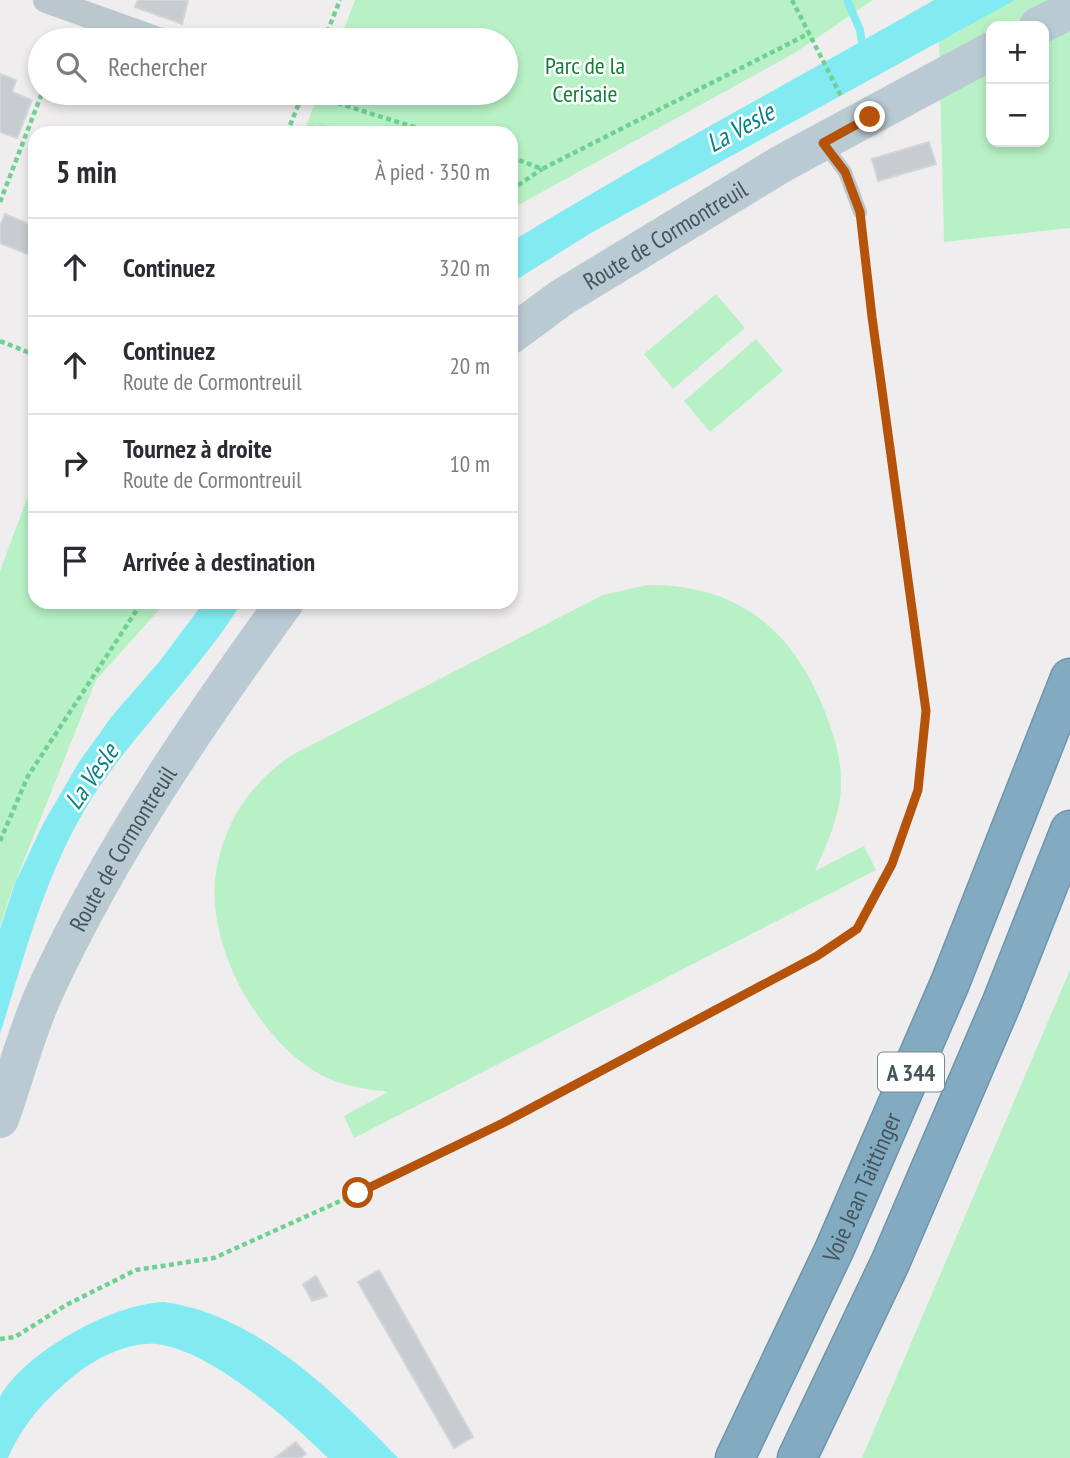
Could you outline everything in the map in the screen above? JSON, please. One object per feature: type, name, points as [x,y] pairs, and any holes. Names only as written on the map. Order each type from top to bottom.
[{"type":"highway","name":"Voie Jean Taittinger","points":[[735,1458],[835,1248],[923,1046],[1070,678]]},
{"type":"highway","name":"A 344","points":[[797,1458],[890,1263],[1002,1002],[1070,830]]},
{"type":"main road","points":[[1048,21],[1070,10]]},
{"type":"main road","name":"Route de Cormontreuil","points":[[518,330],[561,298],[783,163],[986,54]]},
{"type":"main road","name":"Route de Cormontreuil","points":[[0,1119],[45,991],[117,852],[208,709],[280,609]]},
{"type":"street","points":[[46,0],[124,28]]},
{"type":"lane","points":[[836,135],[845,172],[860,212]]},
{"type":"path","points":[[329,28],[340,0]]},
{"type":"path","points":[[792,0],[851,118],[836,135]]},
{"type":"path","points":[[518,185],[542,169],[810,33]]},
{"type":"path","points":[[29,126],[37,105]]},
{"type":"path","points":[[290,126],[299,105]]},
{"type":"path","points":[[343,105],[410,126]]},
{"type":"path","points":[[0,202],[28,129]]},
{"type":"path","points":[[518,160],[542,169]]},
{"type":"path","points":[[0,1339],[15,1336],[66,1305],[136,1270],[214,1258],[382,1181],[503,1123],[817,956],[857,929],[892,864],[918,790],[926,711],[873,331],[860,212]]},
{"type":"path","points":[[0,341],[28,352]]},
{"type":"path","points":[[0,841],[28,776],[137,609]]},
{"type":"green space","name":"Parc de la Cerisaie","points":[[355,0],[873,0],[793,54],[518,205],[518,126],[306,126],[314,105],[518,105],[518,28],[344,28]]},
{"type":"green space","points":[[938,0],[1070,0],[1070,228],[944,242]]},
{"type":"green space","points":[[716,294],[745,328],[673,389],[644,354]]},
{"type":"green space","points":[[756,339],[783,371],[710,432],[684,401]]},
{"type":"green space","points":[[28,496],[28,609],[160,609],[96,680],[10,895],[0,927],[0,571]]},
{"type":"green space","points":[[647,585],[679,587],[708,593],[734,603],[758,617],[778,635],[796,657],[825,712],[841,771],[837,815],[815,871],[864,846],[876,870],[354,1138],[344,1116],[388,1092],[337,1082],[298,1059],[256,1013],[226,956],[218,925],[215,895],[221,850],[234,818],[253,790],[292,755],[603,595]]},
{"type":"green space","points":[[1070,970],[1070,1458],[862,1458]]},
{"type":"water","name":"La Vesle","points":[[934,0],[1015,0],[591,233],[518,279],[518,238],[668,149]]},
{"type":"water","name":"La Vesle","points":[[199,609],[237,609],[206,653],[108,775],[74,829],[48,886],[0,1034],[0,929],[15,883],[43,824],[79,762],[112,716],[159,662]]},
{"type":"water","points":[[164,1302],[231,1322],[292,1360],[348,1408],[398,1458],[328,1458],[293,1425],[225,1373],[179,1349],[146,1344],[110,1353],[79,1372],[34,1415],[20,1434],[8,1458],[0,1458],[0,1398],[25,1366],[81,1328],[124,1310]]},
{"type":"building","points":[[138,0],[188,0],[182,24],[135,7]]},
{"type":"building","points":[[0,74],[16,80],[12,92],[28,98],[30,105],[17,138],[0,132]]},
{"type":"building","points":[[929,142],[936,164],[878,181],[872,159]]},
{"type":"building","points":[[5,214],[28,224],[28,254],[0,243],[0,226]]},
{"type":"building","points":[[379,1270],[473,1437],[454,1448],[358,1282]]},
{"type":"building","points":[[316,1276],[327,1296],[312,1301],[303,1284]]},
{"type":"building","points":[[296,1442],[306,1454],[300,1458],[275,1458]]},
{"type":"waterway","points":[[847,0],[860,30],[863,50]]},
{"type":"route","points":[[358,1193],[503,1123],[817,956],[857,929],[892,864],[918,790],[926,711],[860,212],[845,172],[823,143],[870,117]]}]
